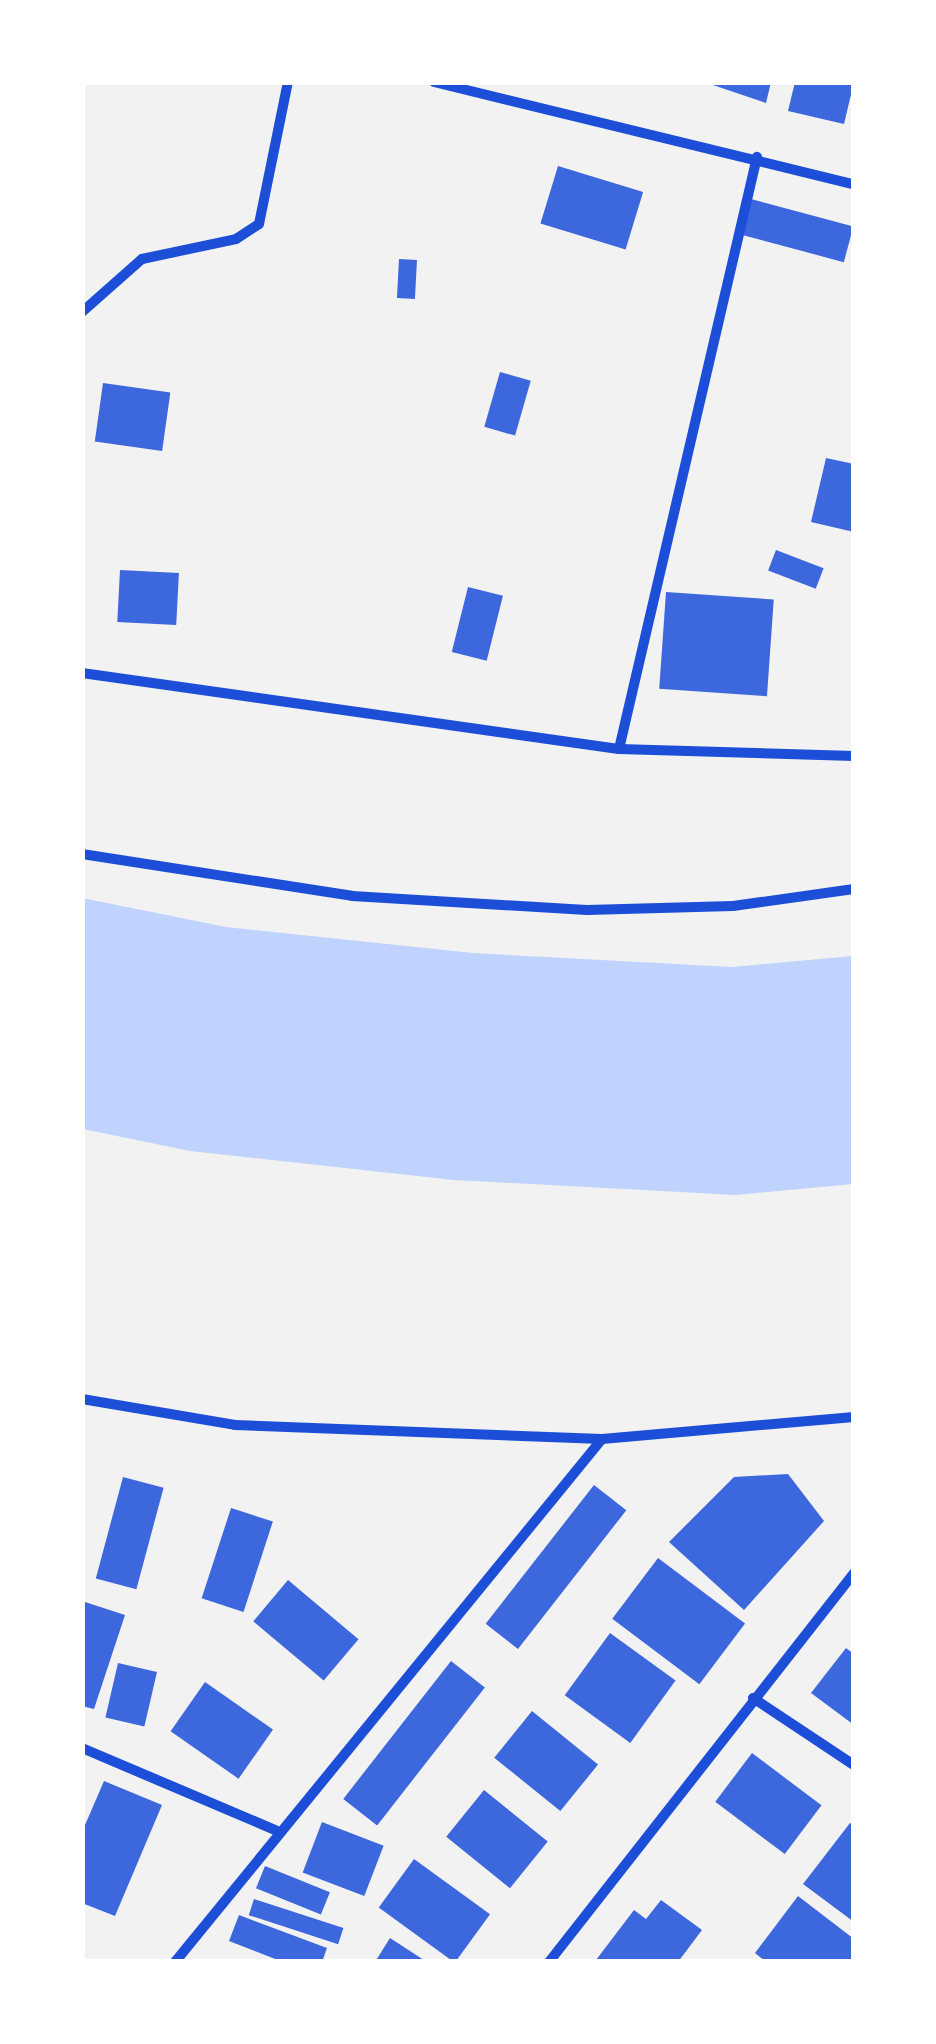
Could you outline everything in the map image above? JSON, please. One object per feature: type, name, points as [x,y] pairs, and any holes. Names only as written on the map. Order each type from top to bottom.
[{"type":"street","points":[[82,312],[142,259],[236,240],[259,224],[288,82]]},
{"type":"street","points":[[434,82],[854,184]]},
{"type":"street","points":[[619,749],[757,158]]},
{"type":"street","points":[[82,673],[619,749],[854,756]]},
{"type":"street","points":[[82,854],[352,896],[588,910],[733,906],[854,889]]},
{"type":"street","points":[[82,1398],[235,1425],[602,1439],[854,1417]]},
{"type":"street","points":[[175,1962],[275,1830],[602,1439]]},
{"type":"street","points":[[550,1962],[753,1698],[854,1574]]},
{"type":"street","points":[[753,1698],[854,1765]]},
{"type":"street","points":[[82,1748],[275,1830]]},
{"type":"water","points":[[82,898],[226,927],[473,953],[732,967],[853,956],[853,1184],[736,1195],[454,1180],[190,1151],[83,1129]]},
{"type":"building","points":[[704,82],[771,82],[766,103]]},
{"type":"building","points":[[795,82],[854,82],[844,124],[788,111]]},
{"type":"building","points":[[558,166],[643,192],[626,249],[540,223]]},
{"type":"building","points":[[751,199],[853,226],[844,262],[741,235]]},
{"type":"building","points":[[399,259],[417,260],[415,299],[397,298]]},
{"type":"building","points":[[500,372],[531,381],[515,436],[484,427]]},
{"type":"building","points":[[103,383],[170,392],[162,451],[95,441]]},
{"type":"building","points":[[826,458],[854,464],[854,532],[811,522]]},
{"type":"building","points":[[776,550],[824,568],[816,589],[768,571]]},
{"type":"building","points":[[120,570],[179,573],[176,625],[117,622]]},
{"type":"building","points":[[468,587],[503,596],[487,661],[452,652]]},
{"type":"building","points":[[666,592],[774,600],[767,696],[659,689]]},
{"type":"building","points":[[788,1474],[824,1521],[744,1610],[669,1542],[734,1477]]},
{"type":"building","points":[[123,1477],[164,1488],[136,1589],[96,1578]]},
{"type":"building","points":[[594,1485],[626,1510],[518,1649],[486,1624]]},
{"type":"building","points":[[231,1508],[273,1522],[243,1612],[202,1598]]},
{"type":"building","points":[[658,1558],[745,1624],[699,1684],[612,1619]]},
{"type":"building","points":[[288,1580],[358,1639],[324,1681],[253,1621]]},
{"type":"building","points":[[85,1602],[125,1615],[94,1709],[82,1706]]},
{"type":"building","points":[[610,1633],[676,1681],[630,1743],[565,1695]]},
{"type":"building","points":[[846,1648],[854,1654],[854,1725],[811,1693]]},
{"type":"building","points":[[451,1661],[485,1687],[377,1825],[343,1799]]},
{"type":"building","points":[[118,1663],[157,1672],[144,1727],[105,1718]]},
{"type":"building","points":[[205,1682],[273,1730],[239,1779],[171,1731]]},
{"type":"building","points":[[532,1711],[598,1764],[560,1811],[494,1758]]},
{"type":"building","points":[[752,1753],[821,1805],[785,1854],[715,1802]]},
{"type":"building","points":[[104,1781],[162,1805],[115,1916],[82,1903],[82,1832]]},
{"type":"building","points":[[484,1790],[548,1842],[510,1888],[446,1837]]},
{"type":"building","points":[[322,1822],[384,1846],[364,1896],[303,1872]]},
{"type":"building","points":[[850,1823],[854,1825],[854,1922],[803,1884]]},
{"type":"building","points":[[414,1859],[490,1914],[454,1962],[379,1908]]},
{"type":"building","points":[[265,1866],[330,1892],[321,1914],[256,1888]]},
{"type":"building","points":[[798,1896],[854,1939],[852,1962],[766,1962],[755,1953]]},
{"type":"building","points":[[254,1899],[343,1928],[338,1944],[249,1915]]},
{"type":"building","points":[[661,1900],[702,1930],[678,1962],[596,1960],[634,1910],[646,1919]]},
{"type":"building","points":[[239,1915],[327,1948],[322,1962],[283,1962],[229,1941]]},
{"type":"building","points":[[390,1938],[427,1962],[375,1962]]}]
